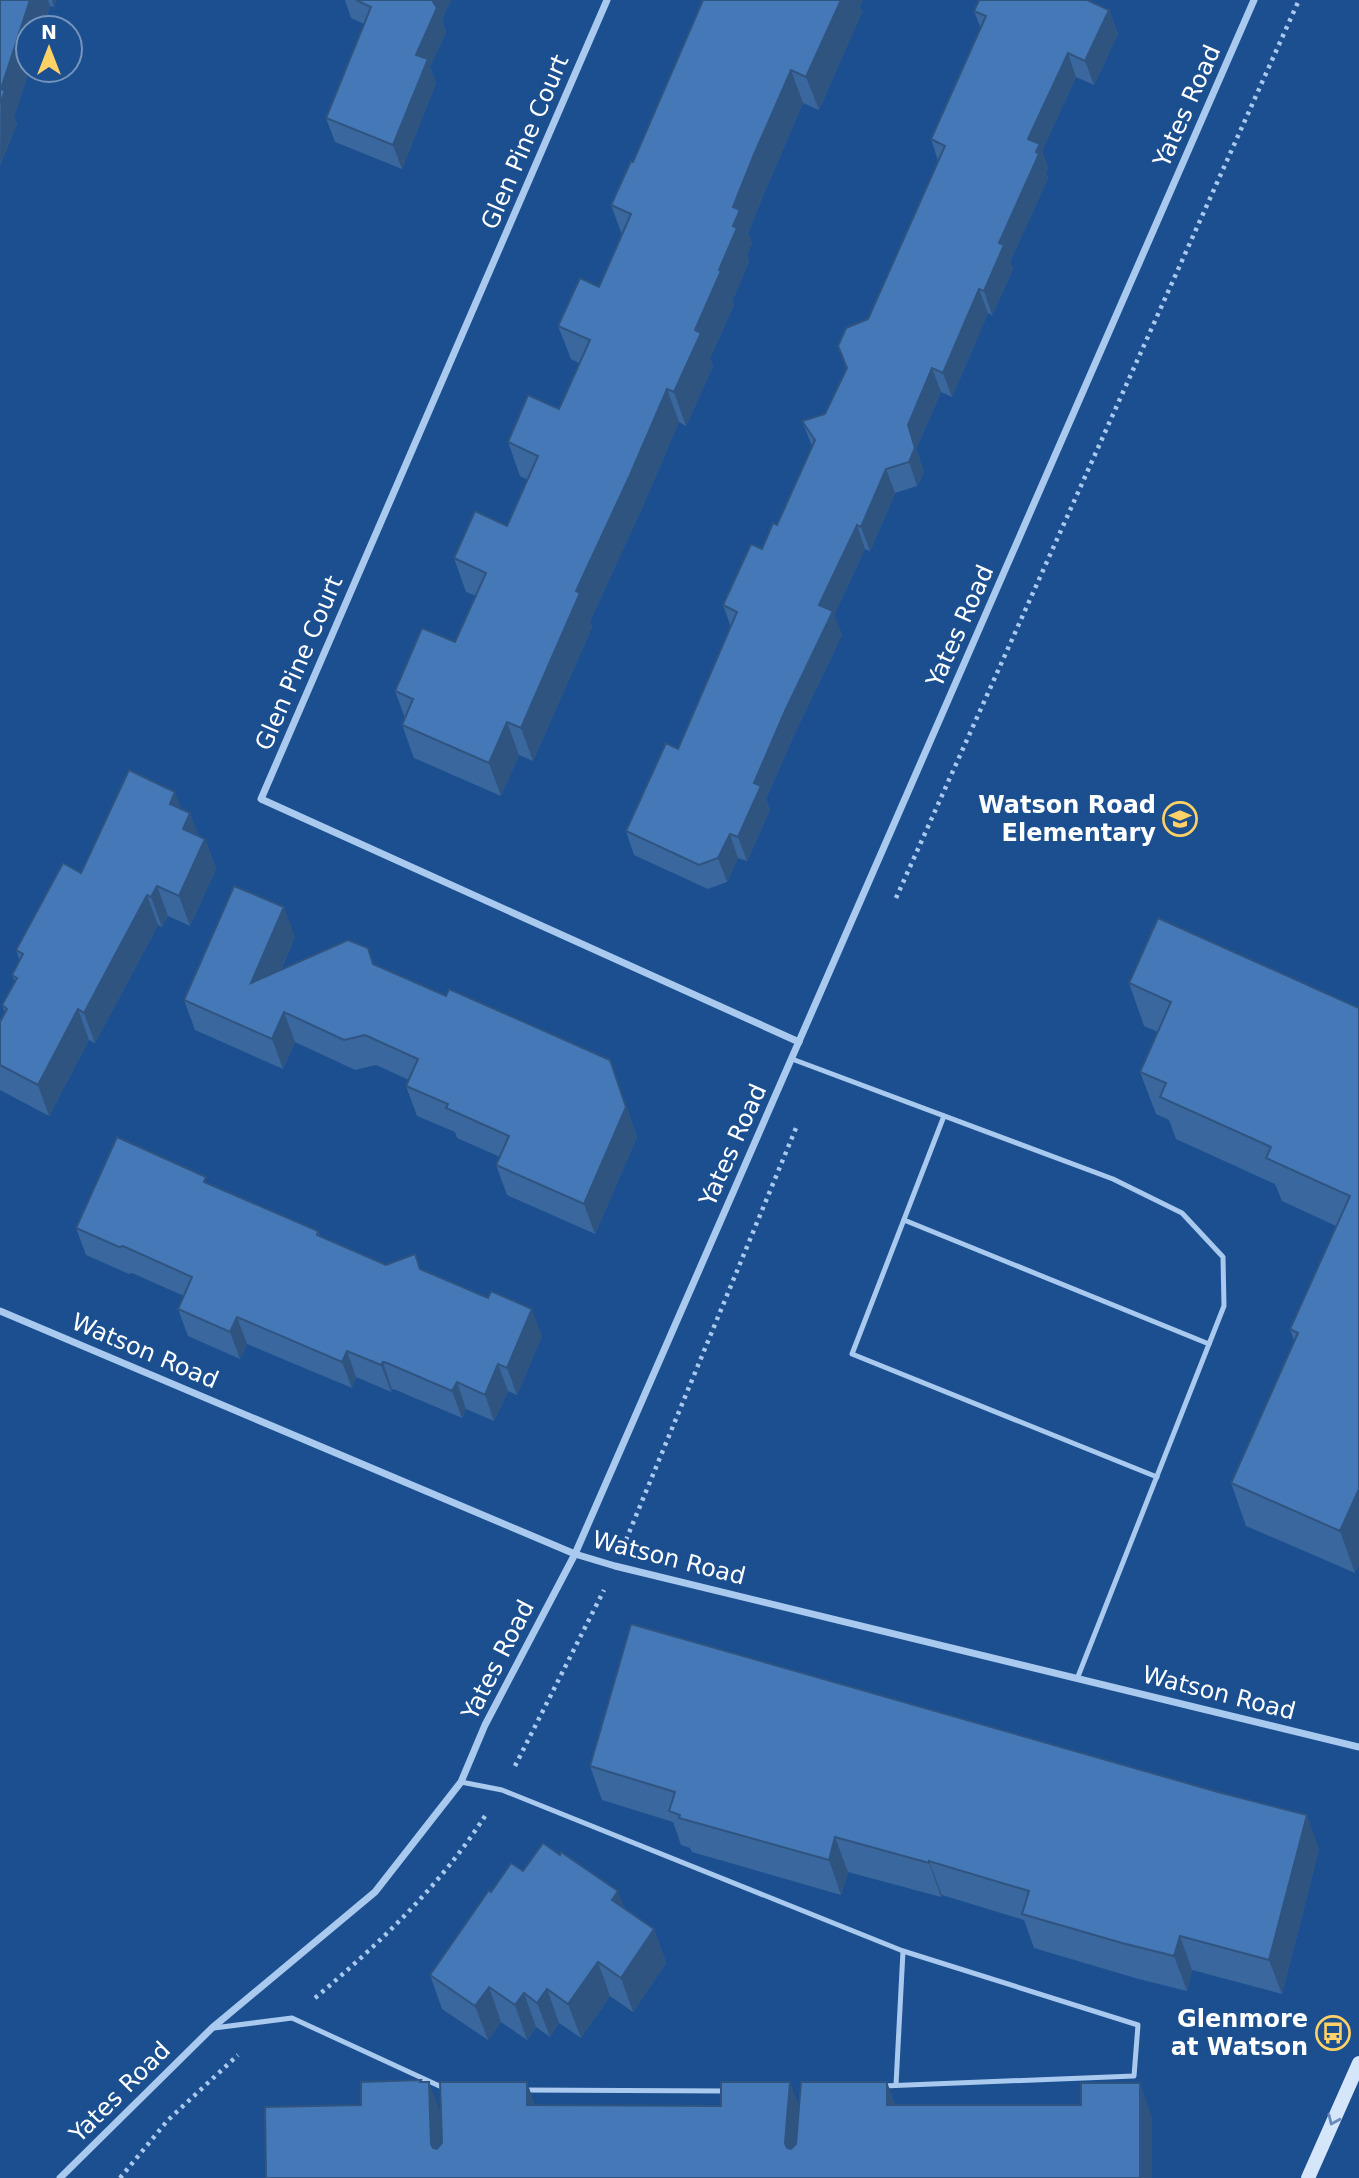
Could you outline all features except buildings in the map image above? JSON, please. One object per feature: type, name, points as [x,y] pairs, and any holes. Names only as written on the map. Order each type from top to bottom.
[{"type":"main road","points":[[1308,2178],[1359,2063]]},
{"type":"street","name":"Glen Pine Court","points":[[607,0],[261,799],[799,1042]]},
{"type":"street","name":"Yates Road","points":[[60,2178],[212,2028],[375,1892],[461,1782],[485,1725],[575,1554],[1254,0]]},
{"type":"street","name":"Watson Road","points":[[0,1311],[575,1554],[1359,1747]]},
{"type":"lane","points":[[792,1059],[1114,1179],[1182,1213],[1223,1257],[1224,1306],[1077,1679]]},
{"type":"lane","points":[[944,1115],[852,1354],[1157,1477]]},
{"type":"lane","points":[[904,1220],[1209,1344]]},
{"type":"lane","points":[[461,1782],[502,1790],[903,1951],[1138,2025],[1134,2076],[871,2087]]},
{"type":"lane","points":[[895,2085],[903,1951]]},
{"type":"lane","points":[[212,2028],[292,2018],[446,2089],[460,2090]]},
{"type":"lane","points":[[446,2089],[447,2102]]},
{"type":"lane","points":[[514,2090],[730,2091]]},
{"type":"place","name":"Watson Road Elementary","points":[[1180,819]]},
{"type":"place","name":"Glenmore at Watson","points":[[1333,2033]]}]
